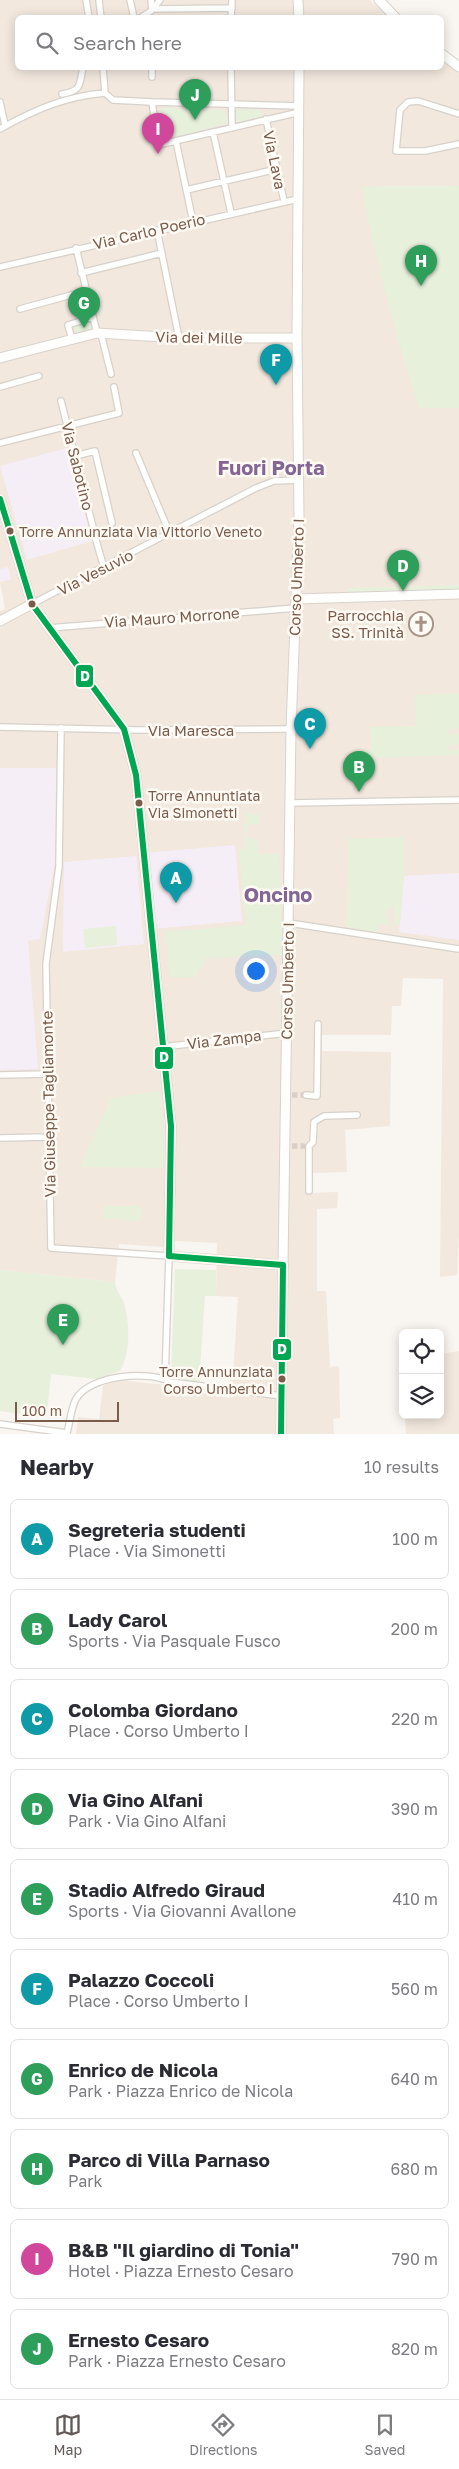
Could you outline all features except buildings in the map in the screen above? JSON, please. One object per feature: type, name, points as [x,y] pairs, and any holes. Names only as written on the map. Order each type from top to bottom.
[{"type":"main road","points":[[0,499],[32,604],[124,729],[136,775],[171,1126],[170,1256]]},
{"type":"main road","name":"Via Giuseppe Tagliamonte","points":[[170,1256],[283,1265]]},
{"type":"main road","name":"Corso Umberto I","points":[[281,1434],[283,1265]]},
{"type":"street","points":[[86,0],[88,15]]},
{"type":"street","points":[[99,0],[102,15]]},
{"type":"street","points":[[130,0],[133,15]]},
{"type":"street","points":[[151,0],[151,12]]},
{"type":"street","points":[[151,12],[160,0]]},
{"type":"street","points":[[231,15],[232,0]]},
{"type":"street","points":[[298,0],[299,15]]},
{"type":"street","points":[[379,0],[393,15]]},
{"type":"street","points":[[151,12],[232,8]]},
{"type":"street","points":[[444,55],[459,66]]},
{"type":"street","points":[[62,94],[75,92],[78,89],[83,70]]},
{"type":"street","points":[[102,70],[105,93]]},
{"type":"street","points":[[152,70],[152,76]]},
{"type":"street","points":[[231,70],[232,128]]},
{"type":"street","name":"Corso Umberto I","points":[[283,1265],[288,1146],[289,1095],[286,1032],[299,480],[297,338],[299,70]]},
{"type":"street","points":[[0,102],[3,127],[50,104],[74,97],[105,93],[114,100],[300,109]]},
{"type":"street","points":[[459,114],[418,101],[408,102],[400,110],[396,151],[425,151],[459,144]]},
{"type":"street","points":[[152,102],[158,145],[232,128],[300,109]]},
{"type":"street","name":"Via Lava","points":[[266,119],[284,201]]},
{"type":"street","points":[[213,132],[231,213]]},
{"type":"street","points":[[176,141],[193,222]]},
{"type":"street","points":[[186,190],[276,169]]},
{"type":"street","name":"Via Carlo Poerio","points":[[0,266],[298,199]]},
{"type":"street","points":[[157,230],[179,338]]},
{"type":"street","points":[[76,248],[93,317],[111,374]]},
{"type":"street","points":[[81,273],[162,253]]},
{"type":"street","points":[[20,309],[86,291]]},
{"type":"street","points":[[72,340],[68,324],[93,317]]},
{"type":"street","name":"Via dei Mille","points":[[0,358],[99,334],[179,338],[297,338]]},
{"type":"street","points":[[0,387],[39,376]]},
{"type":"street","points":[[0,443],[120,413],[114,388]]},
{"type":"street","name":"Via Sabotino","points":[[61,401],[94,531]]},
{"type":"street","points":[[75,456],[95,451],[112,523]]},
{"type":"street","points":[[136,453],[170,534]]},
{"type":"street","name":"Via Vesuvio","points":[[0,621],[265,483],[299,480]]},
{"type":"street","points":[[96,540],[104,568]]},
{"type":"street","points":[[296,603],[459,594]]},
{"type":"street","name":"Via Mauro Morrone","points":[[49,628],[296,603]]},
{"type":"street","name":"Via Maresca","points":[[0,727],[292,729]]},
{"type":"street","name":"Via Giuseppe Tagliamonte","points":[[60,728],[59,866],[46,964],[51,1248],[170,1256]]},
{"type":"street","points":[[290,803],[459,800]]},
{"type":"street","points":[[289,923],[459,949]]},
{"type":"street","points":[[306,1095],[317,1096],[318,1024]]},
{"type":"street","name":"Via Zampa","points":[[162,1047],[286,1032]]},
{"type":"street","points":[[0,1075],[48,1074]]},
{"type":"street","points":[[309,1192],[307,1146],[313,1142],[314,1122],[320,1118],[357,1115]]},
{"type":"street","points":[[0,1138],[48,1137]]},
{"type":"street","points":[[165,1379],[170,1256]]},
{"type":"street","points":[[0,1424],[67,1433],[76,1398],[85,1389],[117,1376],[165,1379],[170,1382],[282,1396]]},
{"type":"shaded area","points":[[0,0],[370,0],[386,15],[15,15],[15,70],[444,70],[444,62],[459,73],[459,186],[363,187],[419,408],[459,408],[459,1236],[457,1275],[440,1277],[443,979],[403,978],[401,1006],[392,1006],[391,1035],[322,1035],[322,1051],[391,1052],[390,1126],[345,1130],[347,1172],[312,1173],[312,1193],[338,1192],[337,1208],[317,1209],[317,1291],[326,1291],[330,1367],[339,1366],[340,1418],[333,1419],[334,1434],[76,1434],[78,1417],[99,1419],[103,1386],[116,1380],[166,1385],[230,1398],[230,1375],[233,1374],[238,1297],[216,1296],[217,1243],[176,1241],[162,1247],[119,1244],[115,1282],[0,1270],[0,611],[5,609],[0,582],[11,579],[0,569]]},
{"type":"shaded area","points":[[67,448],[92,541],[27,560],[0,466]]},
{"type":"shaded area","points":[[8,567],[11,579],[0,582],[0,569]]},
{"type":"shaded area","points":[[0,768],[56,768],[55,863],[40,939],[28,941],[38,1069],[0,1070]]},
{"type":"shaded area","points":[[235,845],[242,921],[151,929],[144,853]]},
{"type":"shaded area","points":[[136,856],[144,944],[63,952],[64,862]]},
{"type":"shaded area","points":[[459,873],[459,940],[399,932],[404,876]]},
{"type":"shaded area","points":[[459,1351],[459,1434],[406,1434],[405,1419],[444,1419],[444,1353]]},
{"type":"green space","points":[[163,107],[225,110],[227,123],[183,135],[168,137],[164,132],[160,111]]},
{"type":"green space","points":[[238,109],[260,110],[263,116],[238,123],[235,113]]},
{"type":"green space","points":[[459,186],[459,408],[419,408],[387,299],[362,187]]},
{"type":"green space","points":[[90,322],[93,330],[77,335],[74,327]]},
{"type":"green space","points":[[459,585],[459,594],[348,598],[348,588]]},
{"type":"green space","points":[[459,693],[459,728],[448,729],[448,734],[459,734],[459,744],[448,745],[449,750],[459,750],[459,755],[363,758],[362,750],[371,750],[370,727],[416,726],[415,695]]},
{"type":"green space","points":[[244,813],[257,814],[260,819],[260,824],[248,825],[247,837],[257,840],[258,854],[279,854],[282,955],[207,958],[195,977],[170,977],[165,932],[246,925],[239,850],[246,848]]},
{"type":"green space","points":[[404,837],[404,876],[400,925],[396,926],[394,905],[385,913],[390,925],[379,924],[378,932],[346,927],[349,839]]},
{"type":"green space","points":[[116,926],[117,945],[85,948],[83,929]]},
{"type":"green space","points":[[160,1091],[164,1138],[163,1168],[80,1167],[111,1098]]},
{"type":"green space","points":[[103,1206],[141,1206],[141,1221],[103,1218]]},
{"type":"green space","points":[[175,1269],[216,1270],[216,1296],[205,1296],[199,1384],[176,1381],[171,1376]]},
{"type":"green space","points":[[0,1270],[115,1282],[123,1300],[128,1327],[128,1346],[120,1371],[96,1379],[51,1374],[47,1412],[41,1417],[0,1411]]},
{"type":"tunnel","points":[[292,1095],[306,1095]]},
{"type":"tunnel","points":[[292,1146],[305,1146]]},
{"type":"transit line","name":"D","points":[[0,499],[32,604],[124,729],[136,775],[171,1126],[169,1256]]},
{"type":"transit line","name":"D","points":[[169,1256],[283,1265]]},
{"type":"transit line","name":"D","points":[[281,1434],[283,1265]]},
{"type":"place","name":"Ernesto Cesaro","points":[[195,120]]},
{"type":"place","name":"B&B \"Il giardino di Tonia\"","points":[[158,154]]},
{"type":"place","name":"Parco di Villa Parnaso","points":[[421,286]]},
{"type":"place","name":"Enrico de Nicola","points":[[84,328]]},
{"type":"place","name":"Palazzo Coccoli","points":[[276,385]]},
{"type":"place","name":"Torre Annunziata Via Vittorio Veneto","points":[[10,531]]},
{"type":"place","name":"Via Gino Alfani","points":[[403,591]]},
{"type":"place","name":"Parrocchia SS. Trinità","points":[[421,624]]},
{"type":"place","name":"Colomba Giordano","points":[[310,749]]},
{"type":"place","name":"Lady Carol","points":[[359,792]]},
{"type":"place","name":"Torre Annuntiata Via Simonetti","points":[[139,803]]},
{"type":"place","name":"Segreteria studenti","points":[[176,903]]},
{"type":"place","name":"Stadio Alfredo Giraud","points":[[63,1345]]},
{"type":"place","name":"Torre Annunziata Corso Umberto I","points":[[282,1379]]},
{"type":"district","name":"Fuori Porta","points":[[271,467]]},
{"type":"district","name":"Oncino","points":[[278,894]]}]
